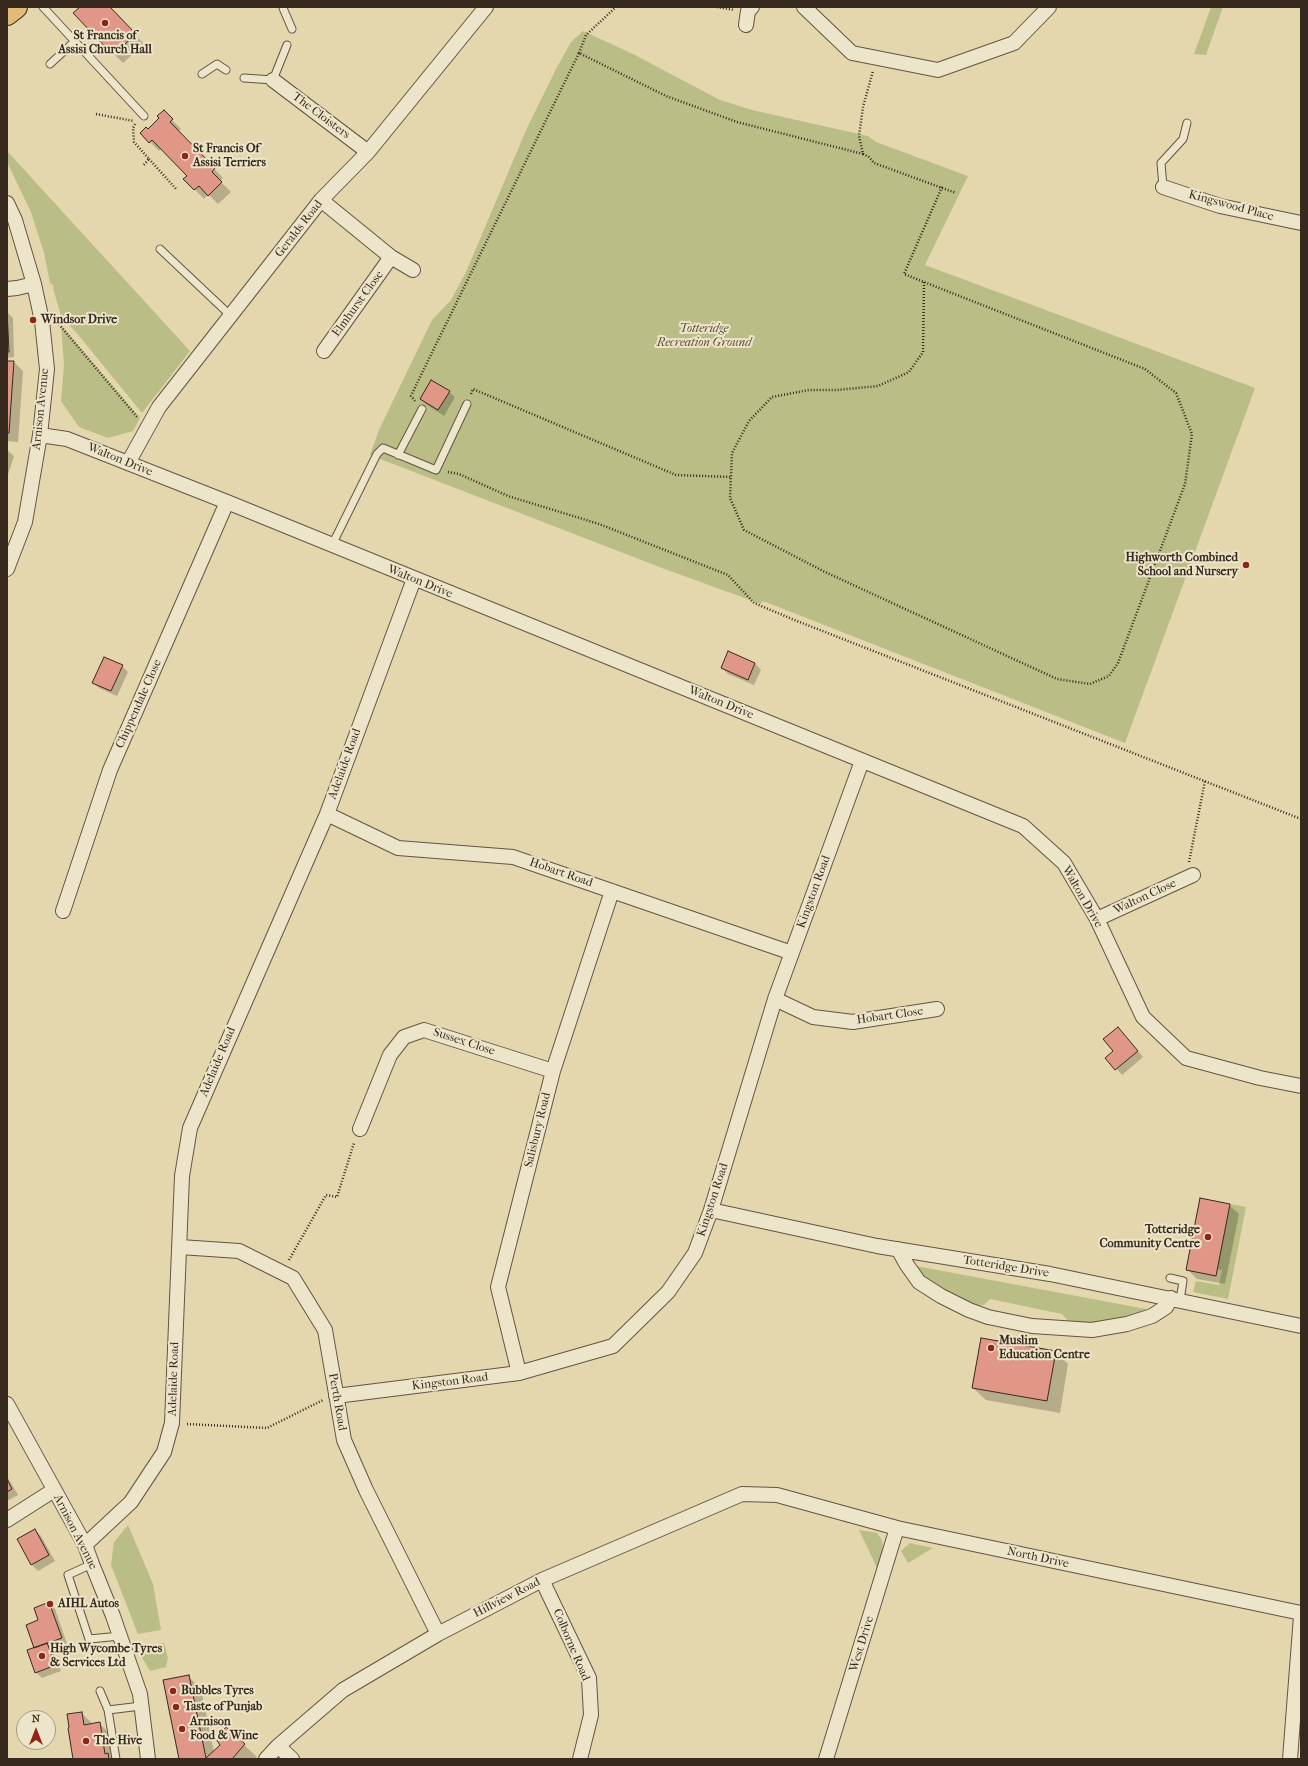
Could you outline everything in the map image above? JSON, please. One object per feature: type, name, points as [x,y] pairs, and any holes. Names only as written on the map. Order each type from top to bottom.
[{"type":"main road","points":[[7,14],[16,7]]},
{"type":"street","name":"Geralds Road","points":[[128,463],[159,407],[321,200],[368,152],[486,7]]},
{"type":"street","points":[[746,25],[748,11],[752,7]]},
{"type":"street","points":[[804,7],[852,53],[938,70],[1014,43],[1049,7]]},
{"type":"street","name":"The Cloisters","points":[[273,80],[368,152]]},
{"type":"street","name":"Kingswood Place","points":[[1162,187],[1220,206],[1301,224]]},
{"type":"street","points":[[321,200],[391,257],[413,270]]},
{"type":"street","name":"Arnison Avenue","points":[[7,203],[15,220],[34,284],[42,321],[47,369],[40,435],[25,522],[7,569]]},
{"type":"street","name":"Elmhurst Close","points":[[324,351],[391,257]]},
{"type":"street","points":[[7,289],[34,284]]},
{"type":"street","name":"Walton Drive","points":[[40,435],[67,439],[227,502],[1023,826],[1064,863],[1097,919],[1143,1017],[1186,1058],[1260,1078],[1301,1086]]},
{"type":"street","name":"Chippendale Close","points":[[63,911],[110,770],[227,502]]},
{"type":"street","name":"Adelaide Road","points":[[84,1546],[131,1502],[164,1452],[172,1423],[182,1176],[190,1128],[327,814],[414,579]]},
{"type":"street","name":"Kingston Road","points":[[336,1395],[519,1373],[613,1346],[668,1292],[696,1252],[711,1210],[775,999],[862,761]]},
{"type":"street","name":"Hobart Road","points":[[327,814],[398,848],[512,857],[792,953]]},
{"type":"street","name":"Walton Close","points":[[1097,919],[1189,877]]},
{"type":"street","name":"Salisbury Road","points":[[519,1373],[498,1287],[553,1070],[612,892]]},
{"type":"street","name":"Hobart Close","points":[[775,999],[813,1017],[853,1022],[937,1009]]},
{"type":"street","name":"Sussex Close","points":[[360,1130],[390,1055],[404,1037],[424,1030],[553,1070]]},
{"type":"street","name":"Totteridge Drive","points":[[711,1210],[898,1249],[1050,1274],[1301,1326]]},
{"type":"street","name":"Perth Road","points":[[180,1247],[240,1251],[293,1278],[325,1330],[344,1440],[366,1490],[438,1634]]},
{"type":"street","points":[[898,1249],[907,1266],[919,1282],[941,1296],[969,1310],[988,1317],[1032,1326],[1092,1330],[1127,1324],[1152,1316],[1166,1308],[1175,1299]]},
{"type":"street","name":"Arnison Avenue","points":[[7,1404],[84,1546],[92,1564],[120,1636],[140,1694],[148,1759]]},
{"type":"street","points":[[7,1520],[54,1490]]},
{"type":"street","name":"Hillview Road","points":[[266,1759],[278,1746],[343,1690],[438,1634],[542,1580],[742,1494],[777,1495]]},
{"type":"street","name":"North Drive","points":[[777,1495],[897,1528],[1301,1615]]},
{"type":"street","name":"West Drive","points":[[826,1759],[897,1528]]},
{"type":"street","name":"Colborne Road","points":[[542,1580],[589,1678],[591,1715],[580,1759]]},
{"type":"street","points":[[1290,1759],[1301,1615]]},
{"type":"street","points":[[278,1746],[292,1759]]},
{"type":"lane","points":[[43,7],[142,114]]},
{"type":"lane","points":[[283,8],[292,29]]},
{"type":"lane","points":[[50,64],[75,41]]},
{"type":"lane","points":[[244,78],[273,80],[286,45]]},
{"type":"lane","points":[[202,74],[217,64],[226,70]]},
{"type":"lane","points":[[1162,187],[1160,163],[1184,139],[1187,123]]},
{"type":"lane","points":[[160,249],[231,316]]},
{"type":"lane","points":[[332,545],[377,454],[383,448],[436,470],[467,404]]},
{"type":"lane","points":[[398,454],[422,409]]},
{"type":"lane","points":[[1170,1278],[1183,1280],[1175,1299]]},
{"type":"lane","points":[[92,1564],[68,1575],[89,1639],[120,1636]]},
{"type":"lane","points":[[100,1691],[108,1710],[116,1759]]},
{"type":"lane","points":[[108,1710],[142,1706]]},
{"type":"path","points":[[422,409],[411,396],[579,53],[586,35],[616,7]]},
{"type":"path","points":[[579,53],[666,96],[737,122],[863,154],[869,157],[874,163],[956,192]]},
{"type":"path","points":[[863,154],[859,136],[863,108],[877,58]]},
{"type":"path","points":[[96,114],[136,122]]},
{"type":"path","points":[[142,114],[133,128],[134,142],[178,190]]},
{"type":"path","points":[[143,166],[149,159]]},
{"type":"path","points":[[924,282],[923,352],[909,372],[878,386],[837,390],[809,390],[772,397],[749,421],[732,453],[730,498],[744,530],[825,572],[1057,678],[1090,684],[1109,676],[1118,663],[1185,484],[1192,434],[1176,393],[1145,369],[904,274],[942,187]]},
{"type":"path","points":[[42,321],[54,319],[147,429]]},
{"type":"path","points":[[467,404],[474,389],[676,475],[731,477]]},
{"type":"path","points":[[436,470],[459,474],[508,496],[599,524],[728,575],[754,603],[1301,819]]},
{"type":"path","points":[[1189,877],[1205,781]]},
{"type":"path","points":[[282,1272],[326,1195],[337,1197],[360,1130]]},
{"type":"path","points":[[172,1423],[267,1428],[336,1395]]},
{"type":"green space","points":[[1211,7],[1223,7],[1206,55],[1194,54]]},
{"type":"green space","name":"Totteridge Recreation Ground","points":[[583,31],[633,54],[720,100],[752,110],[868,136],[876,142],[968,176],[925,265],[1255,388],[1125,743],[763,601],[761,604],[662,568],[370,455],[379,430],[432,320],[451,300],[466,272],[527,128],[556,69],[571,42]]},
{"type":"green space","points":[[7,151],[190,351],[142,413],[61,316],[53,288],[54,286],[50,283],[44,253],[31,212],[7,162]]},
{"type":"green space","points":[[61,325],[140,418],[133,431],[108,438],[79,427],[61,401],[64,365]]},
{"type":"green space","points":[[1230,1204],[1246,1207],[1228,1299],[1193,1292],[1196,1281],[1219,1285],[1222,1270],[1217,1269]]},
{"type":"green space","points":[[916,1266],[1146,1309],[1146,1315],[1141,1321],[1075,1325],[1068,1321],[1062,1314],[990,1299],[984,1305],[977,1306],[916,1277]]},
{"type":"green space","points":[[128,1525],[153,1584],[161,1630],[138,1634],[111,1565],[114,1542]]},
{"type":"green space","points":[[859,1530],[877,1533],[882,1540],[883,1550],[877,1568]]},
{"type":"green space","points":[[910,1543],[933,1548],[908,1563],[901,1551]]},
{"type":"green space","points":[[164,1643],[168,1658],[166,1667],[150,1671],[141,1656],[153,1645]]},
{"type":"building","name":"St Francis of Assisi Church Hall","points":[[80,7],[110,7],[136,34],[113,55],[73,13]]},
{"type":"building","name":"St Francis Of Assisi Terriers","points":[[164,110],[173,119],[170,122],[215,168],[212,172],[222,182],[208,196],[199,186],[194,190],[183,179],[187,176],[152,140],[149,143],[140,133],[146,127],[148,129],[159,118],[157,116]]},
{"type":"building","points":[[7,311],[9,352],[7,352]]},
{"type":"building","points":[[7,361],[14,361],[9,433],[7,433]]},
{"type":"building","points":[[431,380],[450,391],[438,410],[420,399]]},
{"type":"building","points":[[728,651],[755,663],[748,680],[721,668]]},
{"type":"building","points":[[104,657],[123,665],[111,691],[92,683]]},
{"type":"building","points":[[1118,1027],[1138,1051],[1115,1070],[1105,1058],[1113,1051],[1103,1039]]},
{"type":"building","name":"Totteridge Community Centre","points":[[1200,1198],[1230,1204],[1216,1276],[1186,1270]]},
{"type":"building","points":[[981,1338],[1056,1351],[1047,1401],[972,1388]]},
{"type":"building","points":[[7,1479],[12,1489],[7,1492]]},
{"type":"building","points":[[35,1529],[49,1555],[31,1565],[17,1539]]},
{"type":"building","points":[[49,1602],[62,1638],[34,1648],[26,1625],[38,1620],[34,1608]]},
{"type":"building","points":[[47,1643],[56,1665],[35,1673],[27,1650]]},
{"type":"building","points":[[189,1675],[206,1758],[220,1745],[216,1739],[226,1727],[245,1744],[232,1759],[179,1759],[163,1680]]},
{"type":"building","name":"The Hive","points":[[82,1712],[84,1725],[100,1722],[105,1754],[108,1753],[109,1759],[73,1759],[67,1714]]},
{"type":"place","name":"St Francis of Assisi Church Hall","points":[[105,23]]},
{"type":"place","name":"St Francis Of Assisi Terriers","points":[[185,156]]},
{"type":"place","name":"Windsor Drive","points":[[33,320]]},
{"type":"place","name":"Highworth Combined School and Nursery","points":[[1246,565]]},
{"type":"place","name":"Totteridge Community Centre","points":[[1208,1237]]},
{"type":"place","name":"Muslim Education Centre","points":[[991,1348]]},
{"type":"place","name":"AIHL Autos","points":[[50,1604]]},
{"type":"place","name":"High Wycombe Tyres & Services Ltd","points":[[42,1656]]},
{"type":"place","name":"Bubbles Tyres","points":[[173,1691]]},
{"type":"place","name":"Taste of Punjab","points":[[176,1707]]},
{"type":"place","name":"Arnison Food & Wine","points":[[182,1729]]},
{"type":"place","name":"The Hive","points":[[86,1741]]}]
